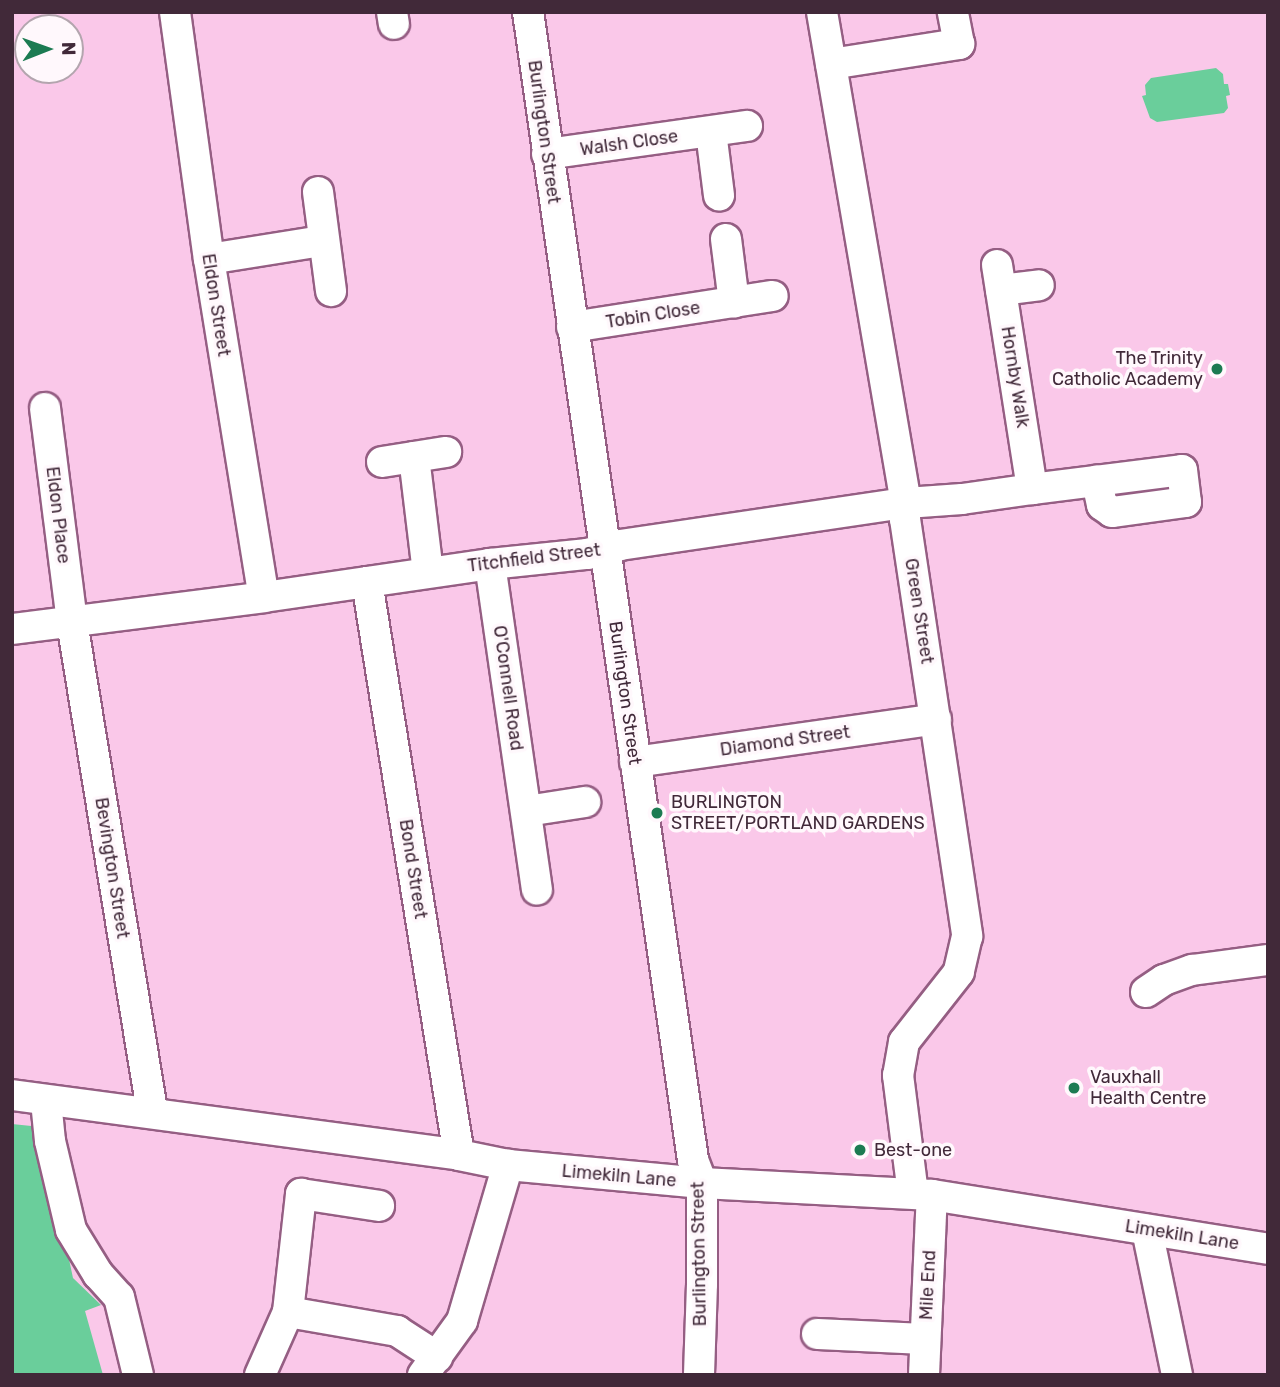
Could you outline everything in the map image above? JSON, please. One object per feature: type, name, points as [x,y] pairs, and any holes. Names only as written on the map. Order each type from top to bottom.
[{"type":"street","name":"Eldon Street","points":[[175,12],[209,259],[264,597]]},
{"type":"street","name":"Burlington Street","points":[[528,12],[693,1160],[702,1183],[699,1375]]},
{"type":"street","name":"Green Street","points":[[822,12],[906,503],[905,519],[967,936],[959,972],[904,1042],[898,1075],[923,1194]]},
{"type":"street","points":[[831,64],[959,44],[953,12]]},
{"type":"street","name":"Walsh Close","points":[[547,154],[747,126]]},
{"type":"street","points":[[711,132],[719,195]]},
{"type":"street","points":[[318,192],[322,241],[331,291]]},
{"type":"street","points":[[726,239],[734,302]]},
{"type":"street","points":[[209,259],[322,241]]},
{"type":"street","name":"Hornby Walk","points":[[1032,489],[999,277],[1039,285]]},
{"type":"street","name":"Tobin Close","points":[[572,327],[773,296]]},
{"type":"street","name":"Eldon Place","points":[[45,408],[72,622]]},
{"type":"street","points":[[382,462],[446,452]]},
{"type":"street","points":[[414,457],[428,572]]},
{"type":"street","name":"Titchfield Street","points":[[12,629],[604,550],[620,545],[906,503],[1097,481]]},
{"type":"street","name":"O'Connell Road","points":[[490,564],[537,890]]},
{"type":"street","name":"Bond Street","points":[[368,582],[459,1156]]},
{"type":"street","name":"Bevington Street","points":[[72,622],[152,1113]]},
{"type":"street","name":"Diamond Street","points":[[635,762],[936,719]]},
{"type":"street","points":[[527,811],[585,802]]},
{"type":"street","points":[[1146,992],[1164,980],[1192,970],[1268,960]]},
{"type":"street","name":"Limekiln Lane","points":[[12,1096],[152,1113],[508,1165],[702,1183],[923,1194],[1268,1249]]},
{"type":"street","points":[[46,1101],[50,1141],[71,1230],[98,1274],[119,1297],[138,1375]]},
{"type":"street","points":[[288,1312],[397,1331],[430,1366],[462,1321],[508,1165]]},
{"type":"street","points":[[261,1375],[288,1312],[301,1194],[379,1206]]},
{"type":"street","name":"Mile End","points":[[923,1194],[924,1375]]},
{"type":"street","points":[[1147,1230],[1177,1375]]},
{"type":"street","points":[[817,1334],[925,1339]]},
{"type":"green space","points":[[1216,68],[1223,74],[1224,84],[1228,84],[1230,95],[1226,96],[1228,108],[1224,113],[1157,122],[1150,118],[1142,96],[1146,95],[1145,85],[1151,78]]},
{"type":"green space","points":[[12,1124],[41,1127],[73,1278],[101,1305],[85,1311],[103,1375],[12,1375]]},
{"type":"place","name":"The Trinity Catholic Academy","points":[[1217,369]]},
{"type":"place","name":"BURLINGTON STREET/PORTLAND GARDENS","points":[[657,813]]},
{"type":"place","name":"Vauxhall Health Centre","points":[[1074,1088]]},
{"type":"place","name":"Best-one","points":[[860,1150]]}]
